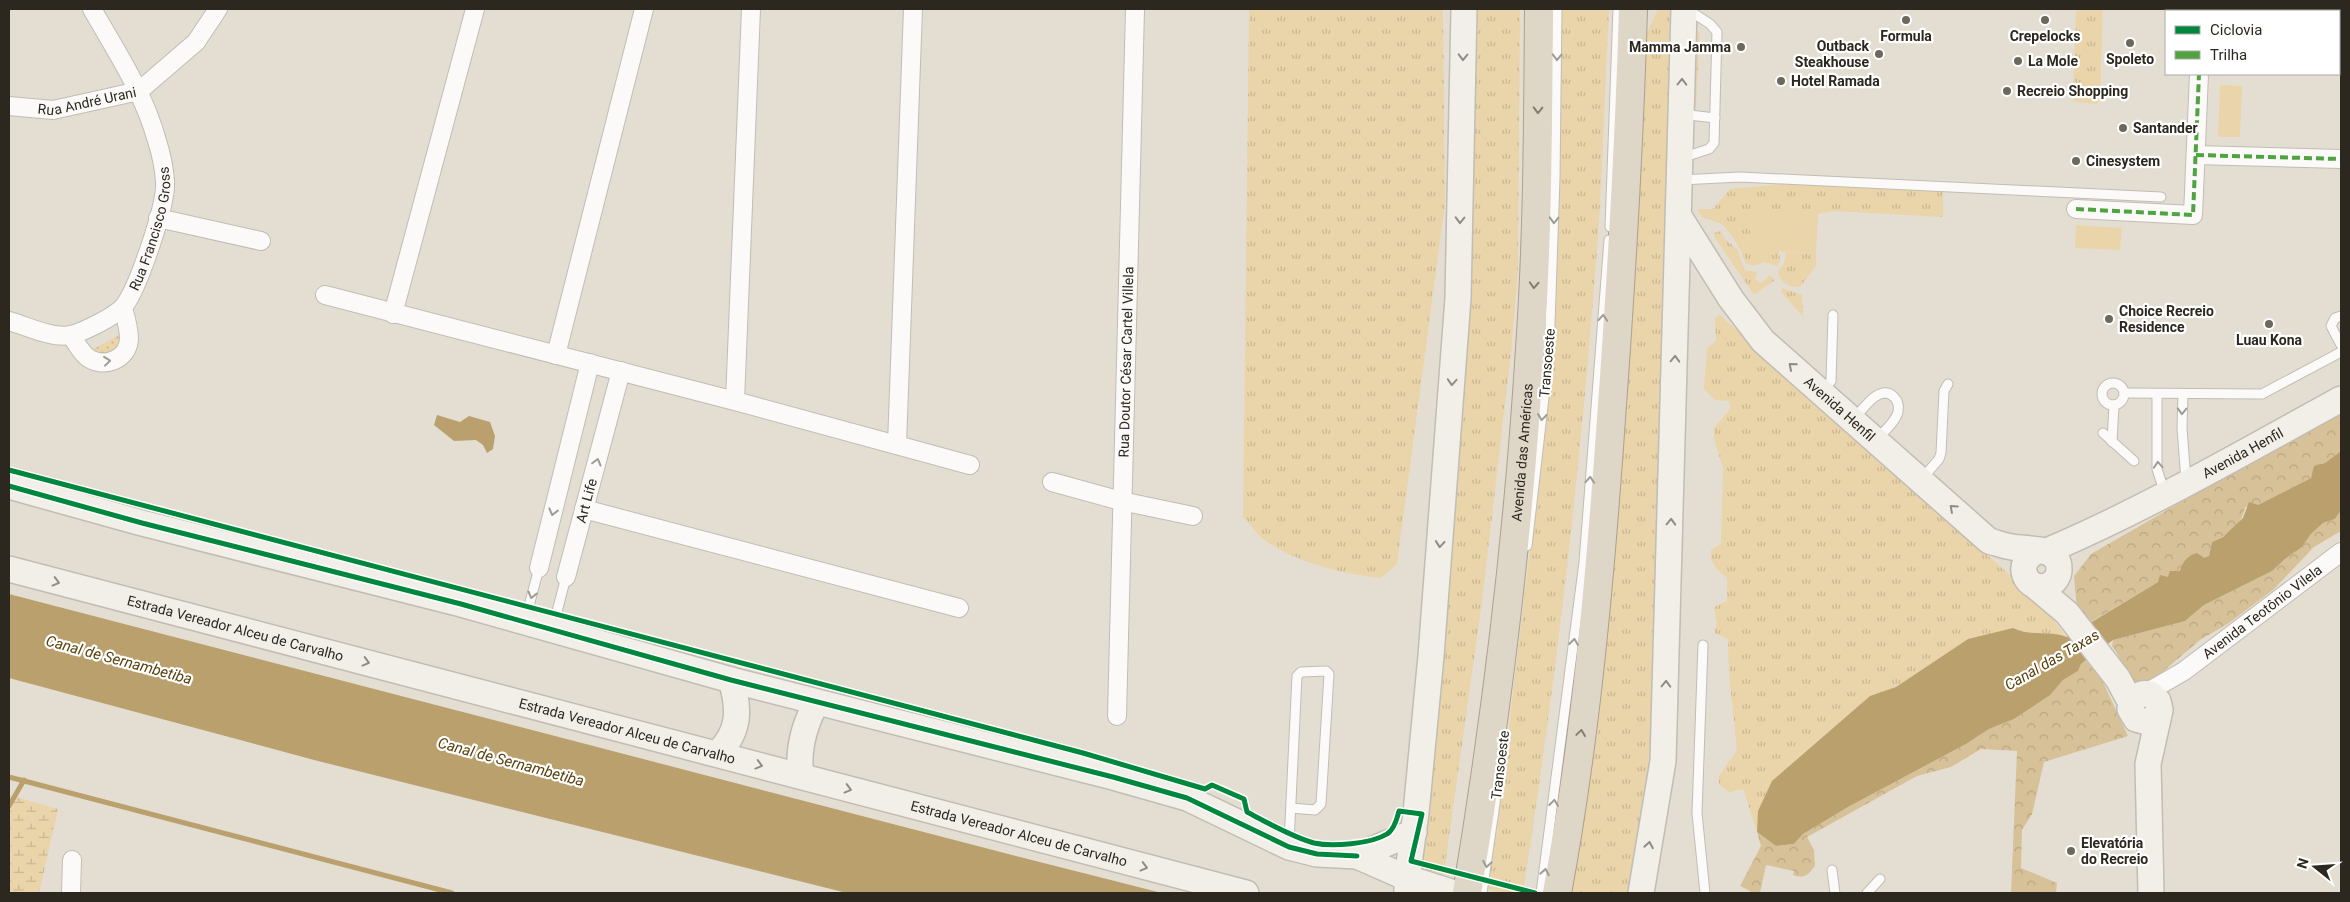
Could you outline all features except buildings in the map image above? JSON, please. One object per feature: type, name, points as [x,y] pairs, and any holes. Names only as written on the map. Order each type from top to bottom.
[{"type":"highway","name":"Avenida das Américas","points":[[1467,893],[1485,828],[1512,565],[1530,348],[1536,248],[1539,9]]},
{"type":"highway","points":[[1557,893],[1556,851],[1600,565],[1624,234],[1633,9]]},
{"type":"highway","points":[[1632,56],[1649,9]]},
{"type":"street","name":"Rua Francisco Gross","points":[[9,321],[46,332],[71,335],[91,328],[123,308],[138,281],[158,218],[165,183],[157,141],[139,91],[92,9]]},
{"type":"street","name":"Rua André Urani","points":[[9,106],[53,110],[139,91],[196,42],[218,9]]},
{"type":"street","points":[[393,314],[475,9]]},
{"type":"street","points":[[556,355],[644,9]]},
{"type":"street","points":[[735,401],[751,9]]},
{"type":"street","points":[[897,445],[913,9]]},
{"type":"street","name":"Rua Doutor César Cartel Villela","points":[[1117,716],[1135,9]]},
{"type":"street","points":[[1407,886],[1414,832],[1444,495],[1458,298],[1464,9]]},
{"type":"street","points":[[1641,893],[1663,761],[1685,9]]},
{"type":"street","points":[[2076,209],[2193,215],[2200,75]]},
{"type":"street","points":[[2196,154],[2341,159]]},
{"type":"street","points":[[158,218],[261,241]]},
{"type":"street","name":"Avenida Henfil","points":[[1680,218],[1746,321],[1763,341],[1990,541],[2051,560],[2068,561],[2089,533],[2187,484],[2341,399]]},
{"type":"street","points":[[325,295],[735,401],[970,465]]},
{"type":"street","points":[[71,335],[80,350],[90,359],[104,363],[119,358],[127,347],[129,340],[123,308]]},
{"type":"street","points":[[539,568],[590,363]]},
{"type":"street","name":"Art Life","points":[[566,577],[621,371]]},
{"type":"street","points":[[1052,482],[1121,501],[1193,516]]},
{"type":"street","points":[[9,486],[142,523],[525,622],[816,703],[1113,777],[1187,798],[1289,847],[1317,854],[1357,856],[1414,832]]},
{"type":"street","points":[[584,509],[959,608]]},
{"type":"street","points":[[545,543],[572,551]]},
{"type":"street","name":"Avenida Teotônio Vilela","points":[[2145,706],[2184,671],[2341,552]]},
{"type":"street","points":[[2051,560],[2032,553],[2026,558],[2023,566],[2024,574],[2028,581],[2072,620],[2113,672],[2145,706],[2151,893]]},
{"type":"street","points":[[2035,586],[2050,585],[2051,560]]},
{"type":"street","points":[[2051,560],[2072,620]]},
{"type":"street","name":"Estrada Vereador Alceu de Carvalho","points":[[9,569],[1246,893]]},
{"type":"street","points":[[716,754],[731,736],[737,716],[737,702],[731,680]]},
{"type":"street","points":[[801,776],[800,755],[802,738],[816,703]]},
{"type":"street","points":[[1357,856],[1407,886],[1454,893]]},
{"type":"street","points":[[71,893],[72,860]]},
{"type":"lane","name":"Transoeste","points":[[1526,558],[1549,354],[1555,178],[1557,9]]},
{"type":"lane","points":[[1541,893],[1556,851],[1584,562],[1610,232],[1618,9]]},
{"type":"lane","points":[[1680,169],[1712,147],[1717,32],[1710,24],[1685,9]]},
{"type":"lane","points":[[1681,114],[1714,118]]},
{"type":"lane","points":[[1680,169],[1740,176],[2162,197]]},
{"type":"lane","points":[[1822,392],[1831,381],[1833,315]]},
{"type":"lane","points":[[2341,316],[2336,318],[2331,326],[2341,345]]},
{"type":"lane","points":[[2124,393],[2262,394],[2341,352]]},
{"type":"lane","points":[[1921,480],[1939,459],[1941,453],[1944,391],[1948,384]]},
{"type":"lane","points":[[2119,385],[2124,393],[2121,402],[2114,405],[2109,405],[2102,398],[2106,386],[2119,385]]},
{"type":"lane","points":[[1853,420],[1878,394],[1886,393],[1893,396],[1898,402],[1898,411],[1894,420],[1876,441]]},
{"type":"lane","points":[[2156,394],[2157,469],[2165,494]]},
{"type":"lane","points":[[2183,394],[2182,428],[2187,484]]},
{"type":"lane","points":[[2112,442],[2114,405]]},
{"type":"lane","points":[[2103,434],[2134,461]]},
{"type":"lane","points":[[525,622],[539,568]]},
{"type":"lane","name":"Art Life","points":[[552,630],[566,577]]},
{"type":"lane","points":[[1703,644],[1697,813],[1705,893]]},
{"type":"lane","points":[[1289,847],[1297,676],[1301,672],[1326,671],[1330,674],[1321,804],[1315,810],[1291,808]]},
{"type":"lane","name":"Transoeste","points":[[1482,893],[1485,828],[1502,755]]},
{"type":"lane","points":[[1832,870],[1835,893]]},
{"type":"lane","points":[[1867,893],[1880,879]]},
{"type":"green space","points":[[1249,9],[1443,9],[1445,204],[1397,564],[1381,578],[1352,574],[1307,562],[1293,556],[1264,540],[1243,517]]},
{"type":"green space","points":[[1478,9],[1520,9],[1518,270],[1511,353],[1482,602],[1443,880],[1412,877],[1424,805],[1444,656],[1448,562],[1470,270]]},
{"type":"green space","points":[[1560,9],[1609,9],[1598,236],[1592,318],[1567,565],[1547,729],[1523,893],[1499,893],[1487,889],[1496,834],[1553,358]]},
{"type":"green space","points":[[1658,9],[1670,9],[1653,708],[1645,798],[1631,893],[1562,893],[1643,41]]},
{"type":"green space","points":[[2076,9],[2103,9],[2100,100],[2097,104],[2075,102],[2073,98]]},
{"type":"green space","points":[[1695,28],[1700,34],[1696,107],[1693,106]]},
{"type":"green space","points":[[2220,85],[2242,86],[2240,137],[2218,137]]},
{"type":"green space","points":[[1793,183],[1943,189],[1943,217],[1833,211],[1818,214],[1751,211],[1749,250],[1779,251],[1780,262],[1777,266],[1765,262],[1753,266],[1746,263],[1736,242],[1722,224],[1702,217],[1698,211],[1699,209],[1713,209],[1730,189]]},
{"type":"green space","points":[[1751,210],[1818,214],[1816,253],[1749,250]]},
{"type":"green space","points":[[2076,225],[2122,228],[2120,250],[2075,248]]},
{"type":"green space","points":[[1721,231],[1724,238],[1737,249],[1745,270],[1757,272],[1755,279],[1761,283],[1770,275],[1775,280],[1754,295],[1714,236],[1714,233]]},
{"type":"green space","points":[[1786,252],[1816,253],[1816,266],[1800,287],[1786,284],[1780,278],[1778,271],[1784,264]]},
{"type":"green space","points":[[1782,288],[1802,295],[1803,317],[1781,291]]},
{"type":"green space","points":[[1720,315],[2041,603],[2066,637],[2020,631],[2013,628],[1968,639],[1896,687],[1870,696],[1772,781],[1758,811],[1757,832],[1743,789],[1729,792],[1719,785],[1719,776],[1737,750],[1729,674],[1728,639],[1714,633],[1717,623],[1714,607],[1727,601],[1727,578],[1714,566],[1711,555],[1711,550],[1721,544],[1723,468],[1714,439],[1714,428],[1730,409],[1729,401],[1715,400],[1704,389],[1707,348],[1716,341],[1715,318]]},
{"type":"green space","points":[[119,335],[122,337],[118,351],[102,357],[92,350]]},
{"type":"green space","points":[[2341,410],[2341,451],[2325,463],[2315,466],[2311,478],[2258,505],[2245,507],[2241,519],[2233,529],[2212,542],[2209,556],[2158,582],[2089,623],[2077,611],[2074,576],[2091,554]]},
{"type":"green space","points":[[2341,510],[2341,531],[2314,547],[2274,589],[2229,623],[2200,640],[2147,685],[2128,675],[2112,646],[2113,640],[2185,621],[2204,605],[2272,571],[2302,547],[2311,534],[2323,523],[2335,519]]},
{"type":"green space","points":[[2086,661],[2102,680],[2128,736],[2044,762],[2032,814],[2022,830],[2021,868],[2057,883],[2056,893],[2011,893],[2017,751],[1981,749],[1951,767],[1917,776],[1807,837],[1814,850],[1815,866],[1806,875],[1801,877],[1793,875],[1794,871],[1766,865],[1760,893],[1750,893],[1750,891],[1740,886],[1761,846],[1757,832],[1776,846],[1794,844],[1803,834],[1848,807],[1966,744],[1989,729],[2014,719],[2049,695],[2063,680],[2078,671],[2081,664]]},
{"type":"green space","points":[[9,795],[58,809],[39,893],[9,893]]},
{"type":"water","points":[[437,415],[460,422],[469,416],[490,422],[495,436],[493,449],[487,453],[483,445],[476,440],[454,441],[434,425]]},
{"type":"water","name":"Canal das Taxas","points":[[2341,451],[2341,510],[2335,519],[2323,523],[2311,534],[2302,547],[2272,571],[2204,605],[2185,621],[2113,640],[2081,664],[2078,671],[2063,680],[2050,695],[2014,719],[1989,729],[1966,744],[1848,807],[1803,834],[1794,844],[1776,846],[1757,832],[1758,811],[1772,781],[1870,696],[1896,687],[1968,639],[2013,628],[2020,631],[2067,637],[2158,582],[2160,575],[2168,577],[2170,571],[2180,571],[2188,557],[2197,553],[2204,558],[2209,556],[2212,542],[2223,537],[2243,518],[2249,502],[2258,505],[2311,478],[2314,466],[2325,463]]},
{"type":"water","name":"Canal de Sernambetiba","points":[[9,594],[1162,893],[847,893],[318,761],[9,678]]},
{"type":"waterway","points":[[9,777],[452,893]]},
{"type":"waterway","points":[[9,806],[24,780]]},
{"type":"marked path","points":[[2076,209],[2193,215],[2199,75]]},
{"type":"marked path","points":[[2196,155],[2341,159]]},
{"type":"cycle path","points":[[9,470],[1083,753],[1205,789],[1212,785],[1244,799],[1247,812],[1314,843],[1341,845],[1371,840],[1392,830],[1399,811],[1422,814],[1411,861],[1535,893]]},
{"type":"cycle path","points":[[9,486],[142,523],[461,604],[731,680],[1113,777],[1187,798],[1289,847],[1317,854],[1357,856]]},
{"type":"place","name":"Formula","points":[[1906,20]]},
{"type":"place","name":"Crepelocks","points":[[2045,20]]},
{"type":"place","name":"Spoleto","points":[[2130,43]]},
{"type":"place","name":"Mamma Jamma","points":[[1741,47]]},
{"type":"place","name":"Outback Steakhouse","points":[[1879,54]]},
{"type":"place","name":"La Mole","points":[[2018,61]]},
{"type":"place","name":"Hotel Ramada","points":[[1781,81]]},
{"type":"place","name":"Recreio Shopping","points":[[2007,91]]},
{"type":"place","name":"Santander","points":[[2123,128]]},
{"type":"place","name":"Cinesystem","points":[[2076,161]]},
{"type":"place","name":"Choice Recreio Residence","points":[[2109,319]]},
{"type":"place","name":"Luau Kona","points":[[2269,324]]},
{"type":"place","name":"Elevatória do Recreio","points":[[2071,851]]}]
